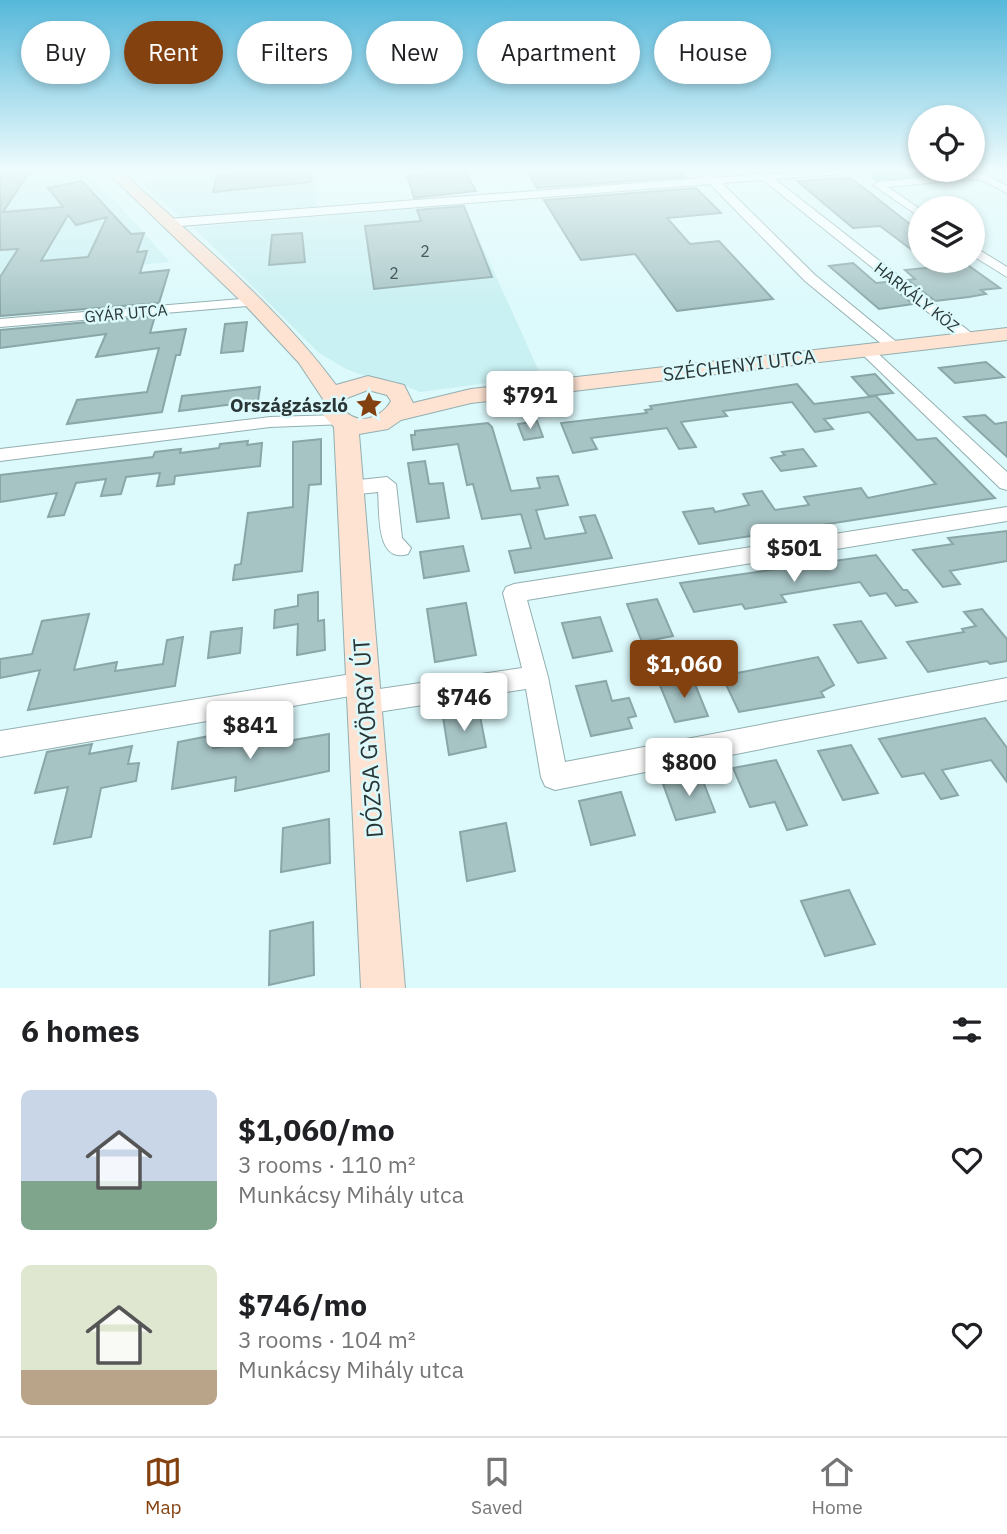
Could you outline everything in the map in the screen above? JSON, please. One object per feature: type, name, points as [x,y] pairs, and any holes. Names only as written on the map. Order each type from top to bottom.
[{"type":"main road","name":"DÓZSA GYÖRGY ÚT","points":[[161,217],[253,302],[306,359],[338,411],[349,442],[349,483],[383,988]]},
{"type":"main road","name":"SZÉCHENYI UTCA","points":[[338,411],[391,411],[471,396],[1007,334]]},
{"type":"main road","name":"DÓZSA GYÖRGY ÚT","points":[[306,359],[357,384],[388,386],[391,411]]},
{"type":"main road","points":[[338,411],[357,384]]},
{"type":"main road","points":[[349,483],[391,411]]},
{"type":"street","points":[[167,223],[235,217]]},
{"type":"street","points":[[749,217],[810,278],[894,347]]},
{"type":"street","name":"HARKÁLY KÖZ","points":[[817,217],[969,338]]},
{"type":"street","points":[[985,258],[1007,273]]},
{"type":"street","name":"GYÁR UTCA","points":[[0,323],[253,302]]},
{"type":"street","points":[[867,351],[1007,483]]},
{"type":"street","points":[[0,455],[270,422],[338,411]]},
{"type":"street","points":[[349,483],[387,484],[392,541],[401,548]]},
{"type":"street","points":[[1007,514],[514,593],[536,677],[555,777],[1007,689]]},
{"type":"street","points":[[0,744],[365,693],[536,677]]},
{"type":"shaded area","points":[[0,217],[130,217],[170,262],[0,279]]},
{"type":"shaded area","points":[[315,217],[469,217],[541,376],[420,392],[394,381],[367,377],[344,368],[318,352],[193,227]]},
{"type":"building","points":[[0,217],[67,217],[41,261],[88,257],[107,217],[115,217],[131,234],[144,233],[137,252],[147,251],[140,273],[169,270],[159,303],[0,316],[0,277],[18,249],[0,250]]},
{"type":"building","points":[[70,217],[107,217],[76,225]]},
{"type":"building","points":[[420,217],[468,217],[492,277],[374,289],[365,226],[421,221]]},
{"type":"building","points":[[555,217],[677,217],[667,218],[690,244],[719,241],[773,299],[677,311],[635,254],[581,260]]},
{"type":"building","points":[[840,217],[901,217],[908,223],[908,247],[880,226],[853,228]]},
{"type":"building","points":[[302,233],[305,262],[269,265],[272,235]]},
{"type":"building","points":[[853,263],[876,283],[886,282],[913,304],[879,309],[829,266]]},
{"type":"building","points":[[908,273],[979,273],[1000,288],[981,290],[986,294],[935,301],[908,280],[915,279]]},
{"type":"building","points":[[155,316],[150,333],[186,329],[180,355],[176,355],[162,412],[67,424],[77,400],[147,392],[159,348],[96,357],[106,334],[0,348],[0,330]]},
{"type":"building","points":[[247,322],[243,351],[221,353],[225,324]]},
{"type":"building","points":[[986,362],[1004,377],[955,383],[939,368]]},
{"type":"building","points":[[875,374],[893,393],[869,396],[852,377]]},
{"type":"building","points":[[797,384],[814,404],[876,396],[917,440],[936,438],[995,498],[699,544],[683,512],[713,508],[715,512],[749,505],[743,494],[762,491],[775,510],[809,505],[804,497],[861,488],[868,498],[936,484],[869,412],[824,419],[833,429],[815,432],[792,402],[723,411],[727,416],[681,422],[696,447],[679,449],[667,428],[591,438],[597,449],[573,453],[561,423],[647,413],[645,410],[652,409],[650,406]]},
{"type":"building","points":[[260,387],[258,401],[179,411],[182,396]]},
{"type":"building","points":[[985,415],[995,424],[1007,422],[1007,457],[964,417]]},
{"type":"building","points":[[537,421],[543,437],[524,440],[518,424]]},
{"type":"building","points":[[488,423],[492,427],[511,491],[540,488],[537,478],[558,476],[568,505],[536,510],[545,539],[586,533],[580,517],[595,515],[612,558],[515,573],[509,551],[531,548],[521,514],[482,519],[473,484],[467,485],[458,444],[413,450],[411,435],[415,435],[415,431]]},
{"type":"building","points":[[321,439],[321,484],[309,485],[302,571],[233,580],[235,565],[241,564],[248,513],[293,507],[293,442]]},
{"type":"building","points":[[248,441],[247,445],[262,443],[260,466],[175,476],[174,484],[157,486],[160,473],[126,477],[121,494],[101,496],[106,479],[76,483],[64,515],[48,517],[57,493],[0,502],[0,475],[153,457],[155,452],[181,449],[180,453],[219,448],[220,444]]},
{"type":"building","points":[[803,449],[816,466],[781,471],[771,458],[785,455],[782,452]]},
{"type":"building","points":[[425,461],[429,484],[443,483],[449,518],[417,522],[408,463]]},
{"type":"building","points":[[1007,531],[1007,561],[950,571],[960,584],[943,587],[913,550],[953,544],[948,538]]},
{"type":"building","points":[[463,546],[469,571],[424,578],[420,552]]},
{"type":"building","points":[[876,555],[903,590],[907,590],[917,602],[896,606],[886,593],[870,596],[860,582],[781,595],[786,602],[745,609],[742,604],[694,612],[680,583]]},
{"type":"building","points":[[318,592],[318,621],[324,620],[325,650],[297,655],[298,624],[274,628],[275,610],[298,606],[298,595]]},
{"type":"building","points":[[657,599],[673,636],[642,642],[627,604]]},
{"type":"building","points":[[466,603],[476,655],[435,662],[427,609]]},
{"type":"building","points":[[982,609],[1007,639],[1007,661],[990,664],[987,661],[928,672],[907,642],[964,632],[962,629],[976,626],[964,612]]},
{"type":"building","points":[[89,614],[74,670],[117,662],[115,671],[163,664],[167,640],[183,637],[175,686],[28,710],[40,670],[0,678],[0,659],[32,654],[42,621]]},
{"type":"building","points":[[600,617],[612,651],[573,658],[562,623]]},
{"type":"building","points":[[861,621],[886,658],[858,663],[834,625]]},
{"type":"building","points":[[242,628],[240,653],[208,658],[211,632]]},
{"type":"building","points":[[818,657],[834,685],[821,692],[824,697],[739,712],[722,676]]},
{"type":"building","points":[[692,677],[708,716],[675,722],[659,683]]},
{"type":"building","points":[[606,681],[612,701],[629,698],[636,716],[628,718],[632,728],[591,736],[576,686]]},
{"type":"building","points":[[479,711],[486,747],[449,755],[443,717]]},
{"type":"building","points":[[985,718],[1007,748],[1007,782],[991,760],[942,770],[958,795],[941,799],[924,773],[902,777],[879,739]]},
{"type":"building","points":[[329,734],[329,771],[235,791],[236,777],[172,789],[178,742],[214,735],[213,748],[270,739],[270,744]]},
{"type":"building","points":[[92,744],[89,754],[132,746],[128,764],[139,763],[136,781],[101,788],[91,837],[54,844],[68,787],[35,793],[47,752]]},
{"type":"building","points":[[851,745],[878,793],[843,800],[818,751]]},
{"type":"building","points":[[776,760],[807,825],[787,830],[775,802],[750,807],[733,768]]},
{"type":"building","points":[[701,776],[715,812],[676,820],[663,784]]},
{"type":"building","points":[[621,792],[635,835],[591,845],[579,801]]},
{"type":"building","points":[[329,819],[330,863],[281,872],[283,828]]},
{"type":"building","points":[[506,823],[515,871],[467,881],[460,832]]},
{"type":"building","points":[[849,890],[875,944],[825,956],[801,901]]},
{"type":"building","points":[[313,922],[314,975],[269,985],[270,931]]},
{"type":"place","name":"Országzászló","points":[[369,405]]}]
